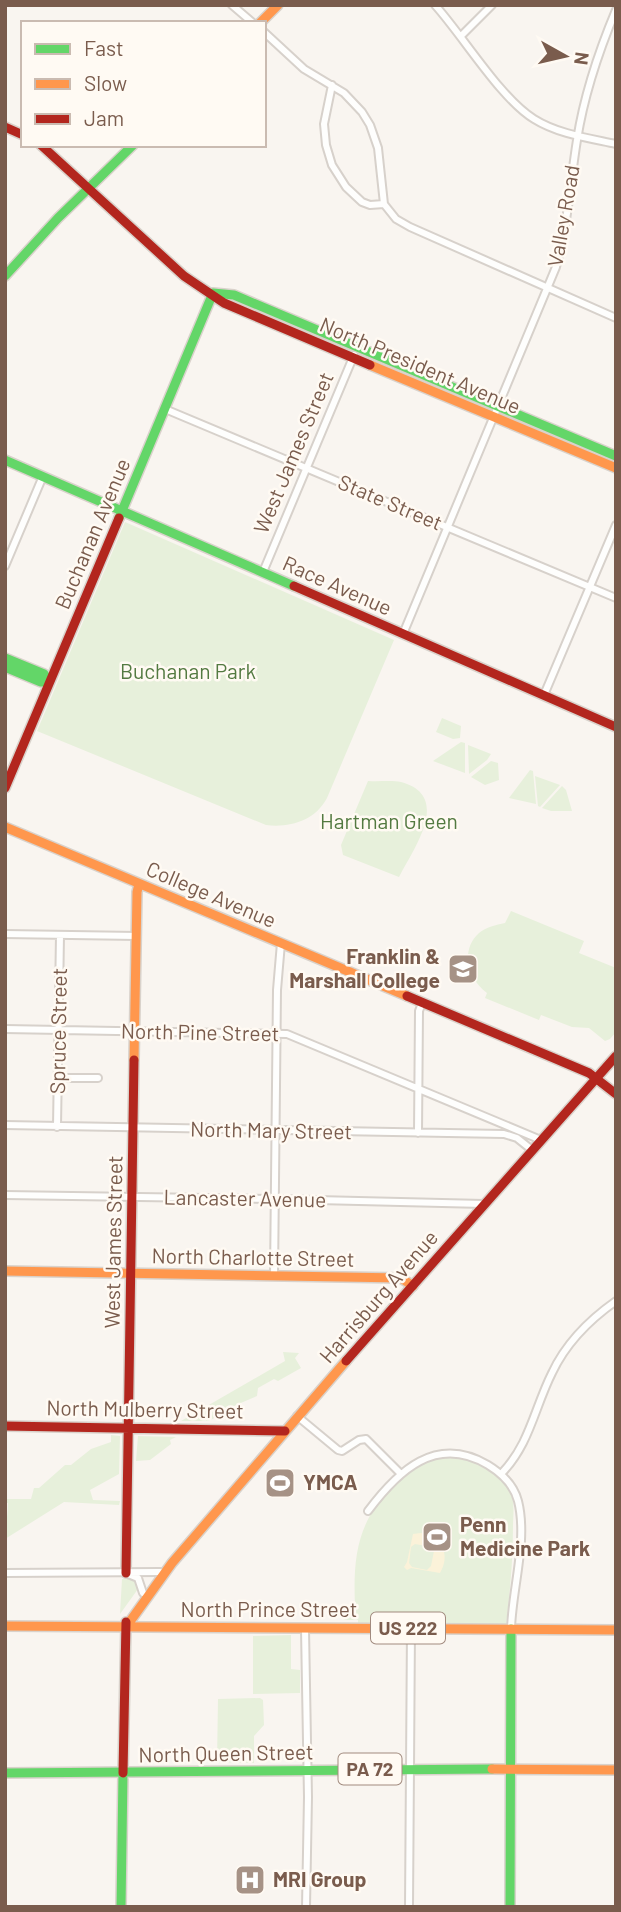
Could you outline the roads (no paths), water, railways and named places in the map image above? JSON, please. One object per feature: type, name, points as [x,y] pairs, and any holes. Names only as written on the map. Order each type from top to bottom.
[{"type":"main road","points":[[262,21],[278,5]]},
{"type":"main road","points":[[5,127],[21,134]]},
{"type":"main road","name":"North President Avenue","points":[[43,147],[184,276],[213,293],[224,303],[616,468]]},
{"type":"main road","points":[[5,276],[131,147]]},
{"type":"main road","name":"North President Avenue","points":[[213,293],[234,295],[616,456]]},
{"type":"main road","name":"Buchanan Avenue","points":[[5,788],[213,293]]},
{"type":"main road","name":"Race Avenue","points":[[5,460],[616,727]]},
{"type":"main road","points":[[5,657],[44,674],[49,682]]},
{"type":"main road","points":[[5,667],[41,682],[49,682]]},
{"type":"main road","name":"College Avenue","points":[[5,827],[597,1077],[616,1094]]},
{"type":"main road","name":"West James Street","points":[[126,1573],[136,892],[139,884]]},
{"type":"main road","name":"Harrisburg Avenue","points":[[126,1627],[172,1563],[285,1431],[616,1056]]},
{"type":"main road","name":"North Charlotte Street","points":[[5,1271],[393,1278],[407,1281],[413,1286]]},
{"type":"main road","name":"North Mulberry Street","points":[[5,1426],[285,1431]]},
{"type":"main road","name":"Harrisburg Avenue","points":[[126,1627],[131,1608],[164,1567],[172,1563]]},
{"type":"main road","name":"North Prince Street","points":[[5,1626],[616,1630]]},
{"type":"main road","points":[[121,1907],[126,1627]]},
{"type":"main road","points":[[510,1907],[511,1629]]},
{"type":"main road","name":"North Queen Street","points":[[5,1773],[307,1769],[616,1770]]},
{"type":"street","points":[[232,5],[251,21]]},
{"type":"street","points":[[435,5],[501,88],[524,112],[548,126],[616,144]]},
{"type":"street","points":[[461,36],[492,5]]},
{"type":"street","name":"Valley Road","points":[[403,634],[556,267],[566,225],[578,136],[590,80],[616,10]]},
{"type":"street","points":[[266,34],[304,69],[332,85],[356,106],[370,125],[380,156],[384,204],[396,219],[616,318]]},
{"type":"street","points":[[332,85],[324,124],[332,165],[346,187],[362,202],[370,205],[384,204]]},
{"type":"street","name":"West James Street","points":[[263,572],[358,346]]},
{"type":"street","name":"State Street","points":[[165,409],[616,598]]},
{"type":"street","points":[[5,566],[43,476]]},
{"type":"street","points":[[544,695],[616,526]]},
{"type":"street","points":[[5,934],[137,936]]},
{"type":"street","name":"Spruce Street","points":[[57,1126],[60,934]]},
{"type":"street","points":[[274,1276],[278,954],[281,943]]},
{"type":"street","points":[[418,1133],[419,1015],[422,1003]]},
{"type":"street","name":"North Pine Street","points":[[5,1030],[277,1033],[297,1037],[541,1140]]},
{"type":"street","points":[[58,1078],[98,1078]]},
{"type":"street","name":"North Mary Street","points":[[5,1125],[504,1134],[517,1138],[532,1150]]},
{"type":"street","name":"Lancaster Avenue","points":[[5,1195],[484,1204]]},
{"type":"street","points":[[500,1474],[521,1450],[550,1376],[561,1356],[591,1319],[616,1301]]},
{"type":"street","points":[[298,1416],[338,1450],[342,1451],[359,1440],[366,1439],[400,1473]]},
{"type":"street","points":[[368,1511],[400,1473],[426,1458],[447,1454],[470,1457],[500,1474],[515,1491],[520,1512],[511,1629]]},
{"type":"street","points":[[5,1573],[160,1572]]},
{"type":"street","points":[[126,1573],[138,1578],[143,1593]]},
{"type":"street","points":[[305,1628],[306,1907]]},
{"type":"street","points":[[409,1907],[411,1628]]},
{"type":"street","points":[[616,1763],[616,1770]]},
{"type":"place","name":"Franklin & Marshall College","points":[[463,969]]},
{"type":"place","name":"YMCA","points":[[280,1483]]},
{"type":"place","name":"Penn Medicine Park","points":[[437,1537]]},
{"type":"place","name":"MRI Group","points":[[250,1880]]},
{"type":"park label","name":"Buchanan Park","points":[[188,672]]},
{"type":"park label","name":"Hartman Green","points":[[389,822]]}]
